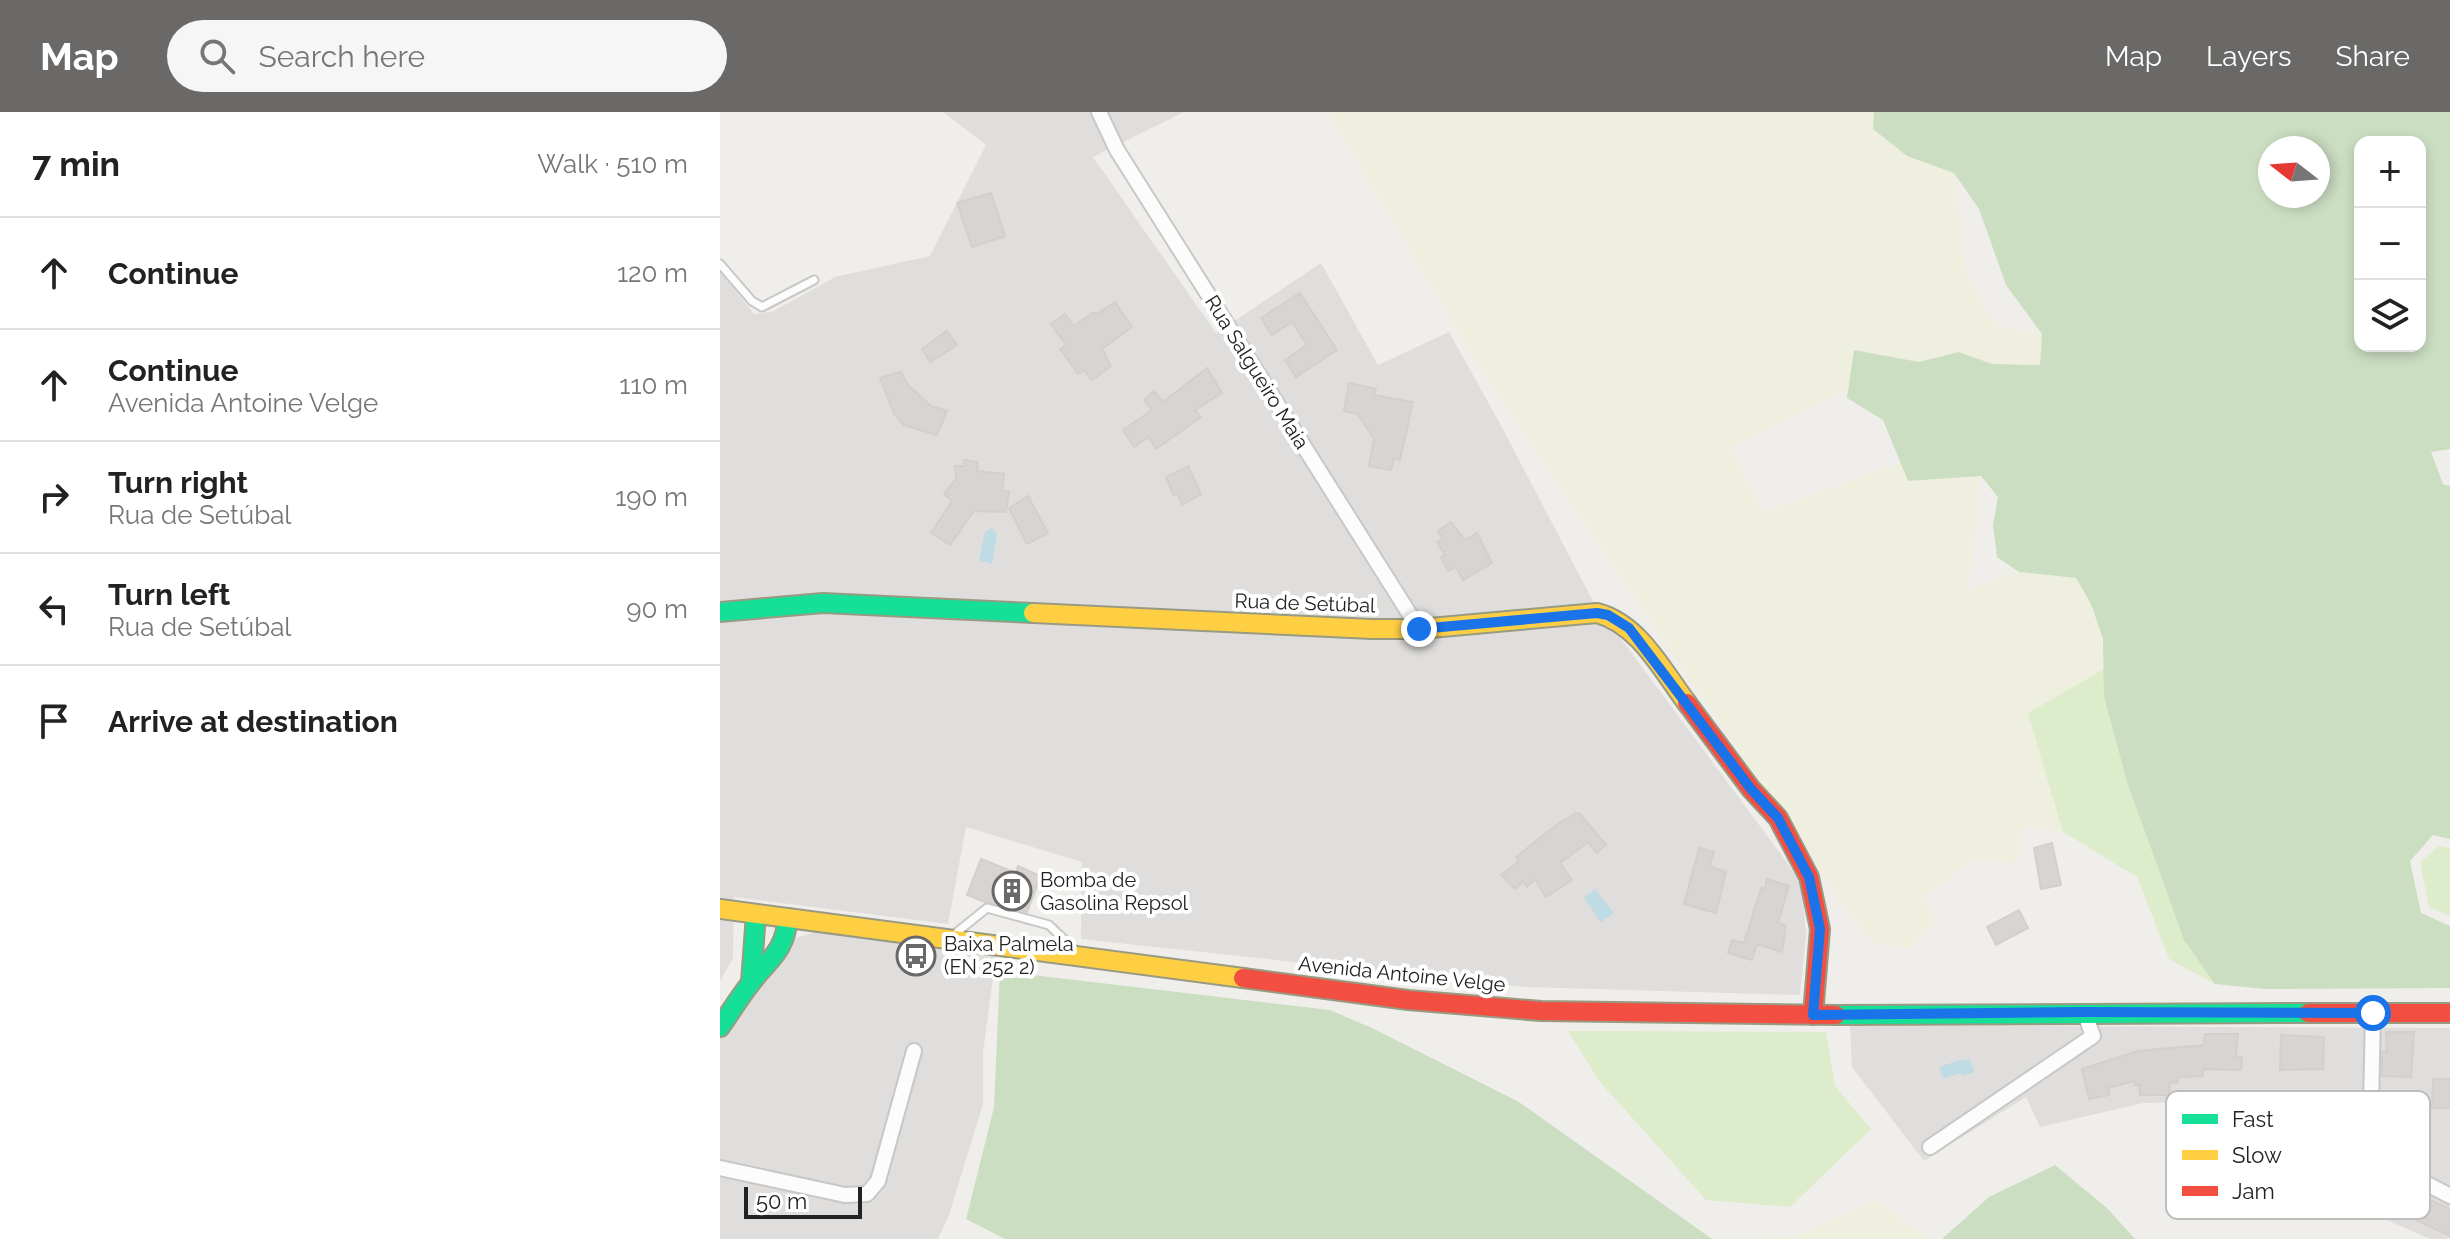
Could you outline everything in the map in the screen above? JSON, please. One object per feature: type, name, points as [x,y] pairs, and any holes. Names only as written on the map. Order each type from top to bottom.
[{"type":"main road","name":"Rua de Setúbal","points":[[720,612],[823,603],[1372,629],[1419,629],[1597,613],[1608,615],[1629,628],[1751,789],[1778,818],[1809,877],[1820,929],[1813,1015]]},
{"type":"main road","name":"Avenida Antoine Velge","points":[[720,909],[1408,1000],[1541,1011],[1813,1015],[2450,1013]]},
{"type":"main road","points":[[751,982],[756,914]]},
{"type":"main road","points":[[720,1027],[751,982],[779,951],[788,918]]},
{"type":"street","name":"Rua Salgueiro Maia","points":[[1099,112],[1117,150],[1419,629]]},
{"type":"street","points":[[1930,1147],[2093,1036],[2084,1012]]},
{"type":"street","points":[[2371,1091],[2373,1013]]},
{"type":"street","points":[[720,1168],[845,1195],[867,1194],[878,1181],[914,1051]]},
{"type":"street","points":[[2430,1185],[2450,1196]]},
{"type":"lane","points":[[720,264],[752,301],[762,307],[814,280]]},
{"type":"lane","points":[[949,939],[987,908],[1049,925],[1082,956]]},
{"type":"shaded area","points":[[943,112],[1184,112],[1093,157],[1216,333],[1321,263],[1378,365],[1449,332],[1593,601],[1802,883],[1806,935],[1800,995],[1526,987],[1081,939],[1082,862],[966,827],[948,924],[734,897],[733,958],[720,981],[720,272],[754,314],[772,312],[835,277],[930,256],[986,145]]},
{"type":"shaded area","points":[[816,932],[996,955],[983,1053],[983,1104],[949,1215],[938,1239],[720,1239],[720,1035],[795,938]]},
{"type":"shaded area","points":[[1850,1025],[2450,1028],[2450,1239],[2430,1239],[2385,1219],[2430,1219],[2430,1091],[2166,1091],[2166,1103],[2143,1103],[2040,1127],[2026,1097],[1924,1161],[1852,1067]]},
{"type":"green space","points":[[1328,112],[1874,112],[1873,129],[1907,156],[1954,173],[1966,276],[1997,326],[2042,334],[2040,366],[1992,364],[1959,352],[1919,362],[1855,350],[1848,389],[1731,449],[1763,512],[1901,463],[1908,481],[1981,476],[1968,589],[2019,572],[2076,577],[2091,604],[2103,639],[2104,669],[2029,714],[2063,832],[2023,828],[2017,863],[1974,860],[1922,898],[1936,921],[1908,948],[1873,943],[1840,901],[1478,365]]},
{"type":"green space","points":[[1874,112],[2450,112],[2450,449],[2431,452],[2443,484],[2450,486],[2450,839],[2433,835],[2410,861],[2421,913],[2450,926],[2450,988],[2265,989],[2215,984],[2184,940],[2127,782],[2104,697],[2103,639],[2091,604],[2076,578],[2019,572],[1997,557],[1993,525],[1998,497],[1981,476],[1908,481],[1883,420],[1847,398],[1854,350],[1919,362],[1959,352],[1992,364],[2040,365],[2042,334],[2006,285],[1979,209],[1954,173],[1907,156],[1873,129]]},
{"type":"green space","points":[[2104,669],[2104,697],[2127,782],[2184,940],[2215,984],[2169,959],[2137,877],[2063,832],[2028,713]]},
{"type":"green space","points":[[2439,846],[2450,848],[2450,916],[2429,907],[2420,862]]},
{"type":"green space","points":[[1000,971],[1330,1010],[1519,1102],[1712,1239],[1005,1239],[966,1219],[994,1107]]},
{"type":"green space","points":[[1568,1031],[1826,1032],[1835,1086],[1871,1129],[1790,1207],[1706,1200],[1600,1082]]},
{"type":"green space","points":[[2055,1165],[2107,1208],[2135,1239],[1942,1239],[1989,1197]]},
{"type":"green space","points":[[1876,1201],[1928,1239],[1725,1239],[1796,1236]]},
{"type":"water","points":[[992,528],[997,534],[992,564],[979,560],[985,532]]},
{"type":"water","points":[[1595,889],[1614,913],[1601,922],[1584,898]]},
{"type":"water","points":[[1970,1059],[1974,1072],[1963,1076],[1961,1073],[1945,1078],[1942,1076],[1939,1068]]},
{"type":"building","points":[[991,193],[1005,236],[972,247],[957,203]]},
{"type":"building","points":[[1300,293],[1337,350],[1296,377],[1285,360],[1307,345],[1292,322],[1272,335],[1261,318]]},
{"type":"building","points":[[1115,302],[1132,327],[1102,349],[1111,366],[1092,380],[1084,370],[1078,374],[1060,349],[1066,345],[1051,324],[1065,314],[1074,326]]},
{"type":"building","points":[[947,331],[957,345],[930,362],[922,349]]},
{"type":"building","points":[[1207,368],[1222,393],[1195,410],[1201,417],[1156,449],[1148,437],[1134,447],[1123,430],[1152,410],[1144,400],[1154,391],[1163,402]]},
{"type":"building","points":[[901,372],[908,385],[931,406],[947,411],[937,435],[904,425],[894,414],[880,378]]},
{"type":"building","points":[[1349,383],[1376,389],[1374,395],[1413,402],[1400,460],[1394,458],[1391,470],[1369,466],[1374,439],[1358,414],[1344,411]]},
{"type":"building","points":[[964,460],[978,462],[977,471],[1004,474],[1002,491],[1009,491],[1006,512],[974,511],[950,545],[931,533],[952,501],[944,494],[956,479],[955,466],[965,466]]},
{"type":"building","points":[[1188,466],[1201,494],[1182,505],[1178,493],[1174,496],[1166,477]]},
{"type":"building","points":[[1028,496],[1048,533],[1027,544],[1009,508]]},
{"type":"building","points":[[1451,522],[1465,540],[1477,533],[1492,563],[1463,580],[1456,567],[1448,571],[1441,557],[1445,555],[1437,542],[1443,538],[1438,531]]},
{"type":"building","points":[[1576,813],[1606,845],[1597,853],[1588,842],[1560,863],[1572,880],[1546,897],[1535,879],[1527,887],[1524,881],[1515,889],[1501,875],[1519,861],[1516,857]]},
{"type":"building","points":[[2052,843],[2061,885],[2041,889],[2034,848]]},
{"type":"building","points":[[1699,848],[1714,852],[1709,866],[1726,872],[1716,913],[1684,904]]},
{"type":"building","name":"Bomba de Gasolina Repsol","points":[[981,859],[1016,873],[1018,866],[1041,876],[1027,912],[967,895]]},
{"type":"building","points":[[1767,879],[1789,886],[1778,923],[1786,926],[1782,952],[1757,944],[1752,960],[1728,953],[1732,940],[1744,943],[1761,888],[1765,889]]},
{"type":"building","points":[[2019,910],[2028,928],[1996,945],[1987,927]]},
{"type":"building","points":[[2386,1032],[2414,1032],[2411,1077],[2382,1076],[2382,1052],[2387,1051]]},
{"type":"building","points":[[2205,1034],[2238,1034],[2236,1057],[2242,1057],[2241,1070],[2203,1069],[2203,1076],[2178,1077],[2178,1082],[2170,1083],[2166,1095],[2140,1095],[2139,1085],[2135,1085],[2134,1081],[2108,1088],[2109,1095],[2089,1099],[2082,1069],[2138,1051],[2204,1045]]},
{"type":"building","points":[[2281,1035],[2324,1037],[2323,1069],[2280,1070]]},
{"type":"building","points":[[2433,1079],[2450,1079],[2450,1108],[2432,1108]]},
{"type":"building","points":[[2430,1200],[2450,1209],[2450,1236],[2414,1219],[2430,1219]]},
{"type":"traffic: fast","points":[[720,612],[823,603],[1033,613]]},
{"type":"traffic: fast","points":[[751,982],[756,914]]},
{"type":"traffic: fast","points":[[720,1027],[746,989],[775,955],[783,940],[788,918]]},
{"type":"traffic: fast","points":[[1836,1015],[2308,1013]]},
{"type":"traffic: slow","points":[[1033,613],[1372,629],[1419,629],[1597,613],[1625,627],[1637,638],[1687,703]]},
{"type":"traffic: slow","points":[[720,909],[1243,978]]},
{"type":"traffic: jam","points":[[1687,703],[1751,789],[1778,818],[1809,877],[1820,929],[1813,1015]]},
{"type":"traffic: jam","points":[[1243,978],[1408,1000],[1541,1011],[1836,1015]]},
{"type":"traffic: jam","points":[[2308,1013],[2450,1013]]},
{"type":"place","name":"Bomba de Gasolina Repsol","points":[[1012,891]]},
{"type":"place","name":"Baixa Palmela (EN 252 2)","points":[[916,956]]},
{"type":"route","points":[[1419,629],[1597,613],[1619,620],[1629,628],[1751,789],[1778,818],[1809,877],[1820,929],[1813,1015],[2373,1013]]}]
